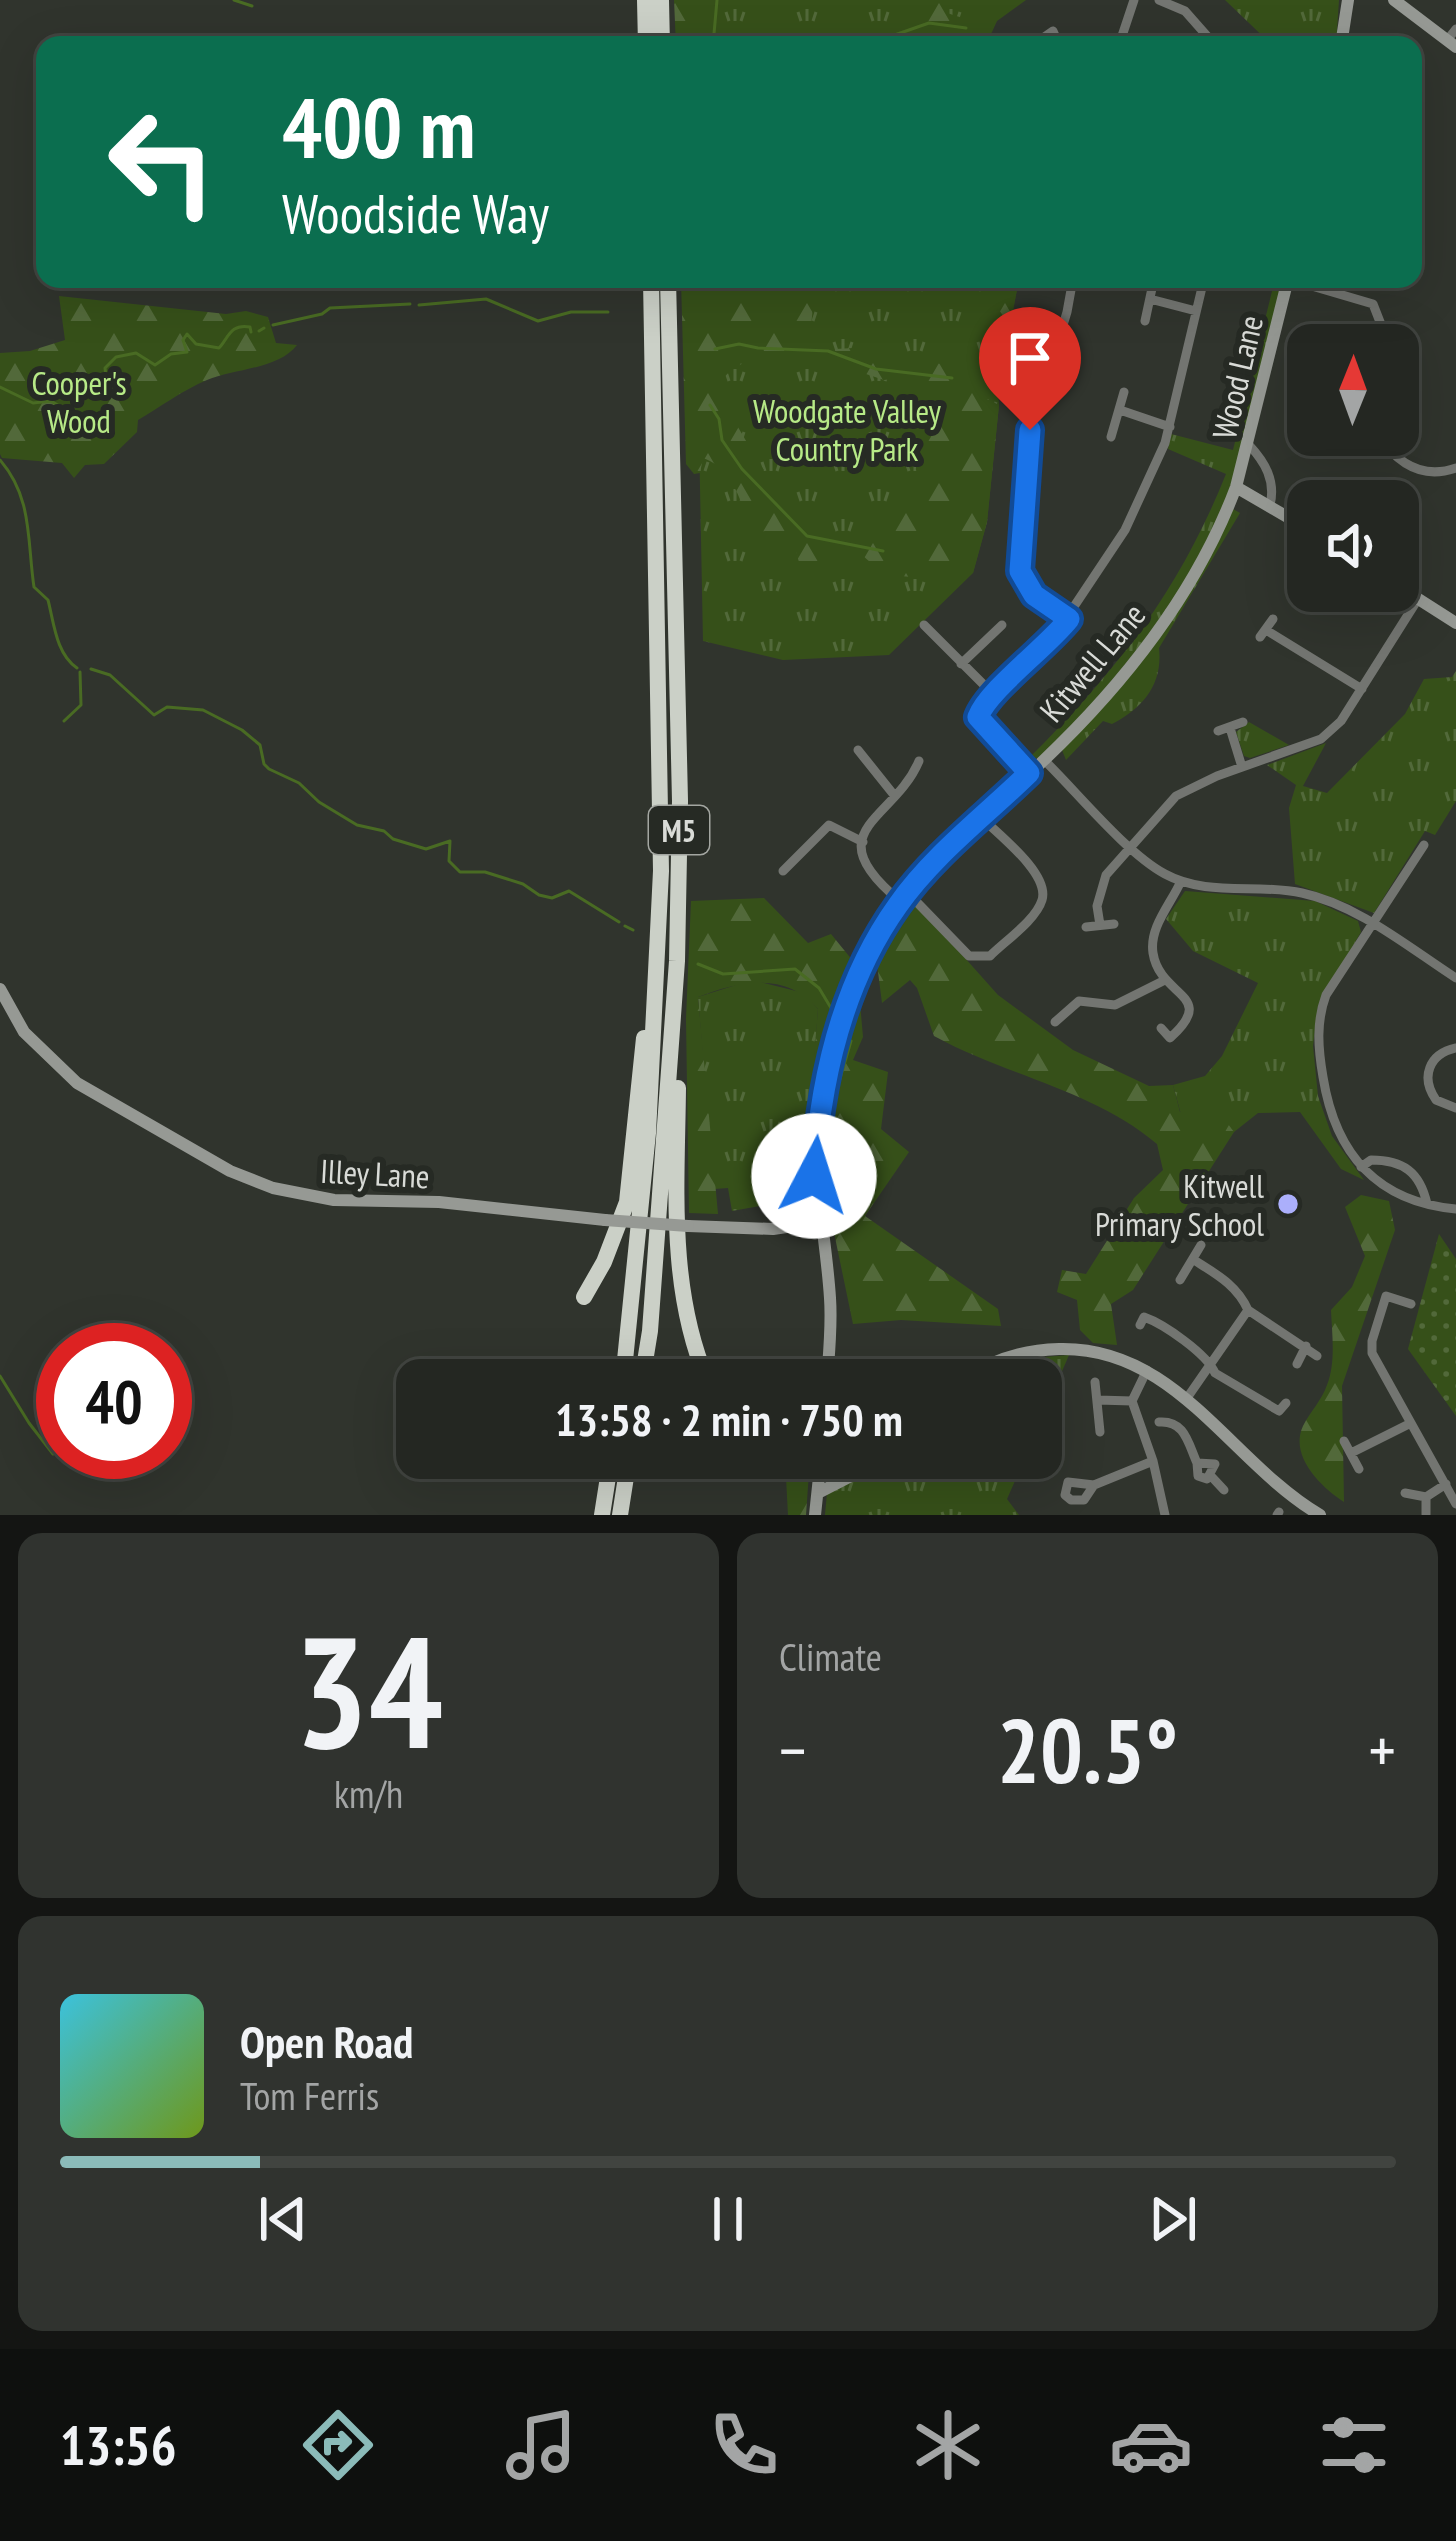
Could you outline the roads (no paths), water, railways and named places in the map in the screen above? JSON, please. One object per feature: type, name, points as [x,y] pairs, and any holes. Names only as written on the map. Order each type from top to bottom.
[{"type":"highway","points":[[644,0],[646,36]]},
{"type":"highway","points":[[662,0],[662,36]]},
{"type":"highway","name":"M5","points":[[625,1359],[648,1133],[660,894],[651,288]]},
{"type":"highway","name":"M5","points":[[645,1359],[677,961],[680,801],[668,288]]},
{"type":"highway","points":[[584,1297],[604,1262],[626,1202],[660,894]]},
{"type":"highway","points":[[677,961],[679,1272],[697,1359]]},
{"type":"highway","points":[[602,1515],[608,1479]]},
{"type":"highway","points":[[620,1515],[626,1479]]},
{"type":"street","points":[[1122,36],[1134,0]]},
{"type":"street","points":[[1159,0],[1185,11],[1206,36]]},
{"type":"street","points":[[1342,36],[1348,0]]},
{"type":"street","points":[[1394,0],[1453,38]]},
{"type":"street","points":[[1069,619],[1034,595],[1020,571],[1030,430],[1071,288]]},
{"type":"street","points":[[1144,321],[1152,288]]},
{"type":"street","points":[[1029,773],[983,725],[979,710],[1069,619],[1124,530],[1170,427],[1202,288]]},
{"type":"street","name":"Wood Lane","points":[[1236,487],[1286,288]]},
{"type":"street","points":[[1319,288],[1373,304],[1381,324]]},
{"type":"street","points":[[1150,299],[1196,311]]},
{"type":"street","points":[[1111,436],[1124,392]]},
{"type":"street","points":[[1120,410],[1170,427]]},
{"type":"street","points":[[1249,445],[1261,457],[1272,482],[1270,505]]},
{"type":"street","points":[[1396,456],[1420,472],[1456,468]]},
{"type":"street","points":[[1236,487],[1287,516]]},
{"type":"street","name":"Kitwell Lane","points":[[828,1359],[830,1297],[814,1176],[824,1082],[870,948],[904,897],[1107,698],[1134,664],[1227,512],[1236,487]]},
{"type":"street","points":[[1419,600],[1456,623]]},
{"type":"street","points":[[1100,925],[1099,890],[1129,845],[1176,796],[1321,739],[1341,722],[1410,612]]},
{"type":"street","points":[[1273,619],[1263,634],[1362,689]]},
{"type":"street","points":[[924,625],[994,695]]},
{"type":"street","points":[[961,664],[1002,626]]},
{"type":"street","points":[[1242,767],[1224,729],[1243,722]]},
{"type":"street","points":[[858,751],[895,795]]},
{"type":"street","points":[[1044,760],[1152,866],[1181,881],[1296,891],[1334,903],[1454,973]]},
{"type":"street","points":[[919,761],[913,775],[872,816],[863,842],[870,874],[904,897],[969,956],[990,956],[1042,900],[1041,880],[982,818]]},
{"type":"street","points":[[783,871],[829,825],[863,842]]},
{"type":"street","points":[[1432,861],[1422,849],[1326,995],[1318,1018],[1328,1111],[1341,1142],[1361,1167],[1407,1198],[1456,1209]]},
{"type":"street","points":[[1161,1028],[1170,1038],[1188,1022],[1191,1008],[1188,1000],[1163,981],[1154,959],[1154,936],[1181,881]]},
{"type":"street","points":[[1086,927],[1114,924]]},
{"type":"street","points":[[1055,1022],[1079,1001],[1115,1004],[1163,981]]},
{"type":"street","name":"Illey Lane","points":[[0,989],[24,1033],[77,1083],[230,1171],[273,1188],[334,1200],[439,1202],[688,1226],[773,1229],[820,1222]]},
{"type":"street","points":[[1436,1118],[1450,1107],[1430,1091],[1428,1072],[1438,1055],[1456,1048]]},
{"type":"street","points":[[1404,1165],[1412,1150]]},
{"type":"street","points":[[1361,1167],[1371,1160],[1404,1165],[1417,1176],[1427,1204]]},
{"type":"street","points":[[1180,1280],[1201,1245]]},
{"type":"street","points":[[1194,1260],[1226,1280],[1248,1310],[1317,1355]]},
{"type":"street","points":[[1412,1304],[1386,1296],[1372,1353],[1456,1504]]},
{"type":"street","points":[[1187,1398],[1248,1310]]},
{"type":"street","points":[[1144,1316],[1164,1324],[1211,1363],[1215,1373],[1279,1412],[1286,1403]]},
{"type":"street","points":[[1297,1364],[1306,1346]]},
{"type":"street","points":[[1007,1359],[1072,1348],[1147,1370],[1187,1398],[1320,1515]]},
{"type":"street","points":[[1147,1370],[1132,1401],[1166,1515]]},
{"type":"street","points":[[1095,1382],[1100,1432]]},
{"type":"street","points":[[1098,1400],[1132,1401]]},
{"type":"street","points":[[1159,1421],[1172,1422],[1187,1436],[1198,1476],[1207,1479],[1235,1443]]},
{"type":"street","points":[[1351,1453],[1411,1423]]},
{"type":"street","points":[[1344,1441],[1359,1468]]},
{"type":"street","points":[[1094,1485],[1153,1461]]},
{"type":"street","points":[[1197,1463],[1215,1464]]},
{"type":"street","points":[[1210,1475],[1224,1490]]},
{"type":"street","points":[[815,1515],[819,1479]]},
{"type":"street","points":[[818,1493],[845,1479]]},
{"type":"street","points":[[1405,1493],[1426,1497],[1446,1484]]},
{"type":"street","points":[[1426,1497],[1426,1514]]},
{"type":"waterway","points":[[234,0],[252,6]]},
{"type":"waterway","points":[[714,36],[717,0]]},
{"type":"waterway","points":[[892,36],[929,23],[966,28]]},
{"type":"waterway","points":[[419,305],[486,299],[538,321],[571,312],[608,312]]},
{"type":"waterway","points":[[273,325],[330,308],[410,304]]},
{"type":"waterway","points":[[0,387],[33,403],[51,401],[74,407],[94,390],[107,387],[105,368],[116,357],[136,353],[155,365],[171,354],[187,352],[183,340],[187,334],[196,344],[219,348],[238,327],[250,327],[251,332]]},
{"type":"waterway","points":[[259,331],[264,328]]},
{"type":"waterway","points":[[715,349],[739,344],[828,351],[876,369],[952,378]]},
{"type":"waterway","points":[[710,405],[719,419],[722,440],[742,469],[807,536],[883,551]]},
{"type":"waterway","points":[[0,460],[23,505],[34,587],[48,600],[60,646],[77,668]]},
{"type":"waterway","points":[[91,669],[110,675],[154,715],[167,707],[203,710],[242,730],[260,745],[269,769],[299,783],[319,802],[357,825],[426,849],[450,841],[449,861],[460,872],[485,872],[552,898],[569,891],[619,922]]},
{"type":"waterway","points":[[64,721],[81,705],[80,672]]},
{"type":"waterway","points":[[625,926],[633,930]]},
{"type":"waterway","points":[[698,964],[723,974],[795,969],[819,988],[831,1008]]},
{"type":"waterway","points":[[839,1082],[851,1041]]},
{"type":"waterway","points":[[0,1376],[36,1432]]},
{"type":"place","name":"Kitwell Primary School","points":[[1288,1204]]},
{"type":"park label","name":"Cooper's Wood","points":[[79,401]]},
{"type":"park label","name":"Woodgate Valley Country Park","points":[[847,429]]}]
